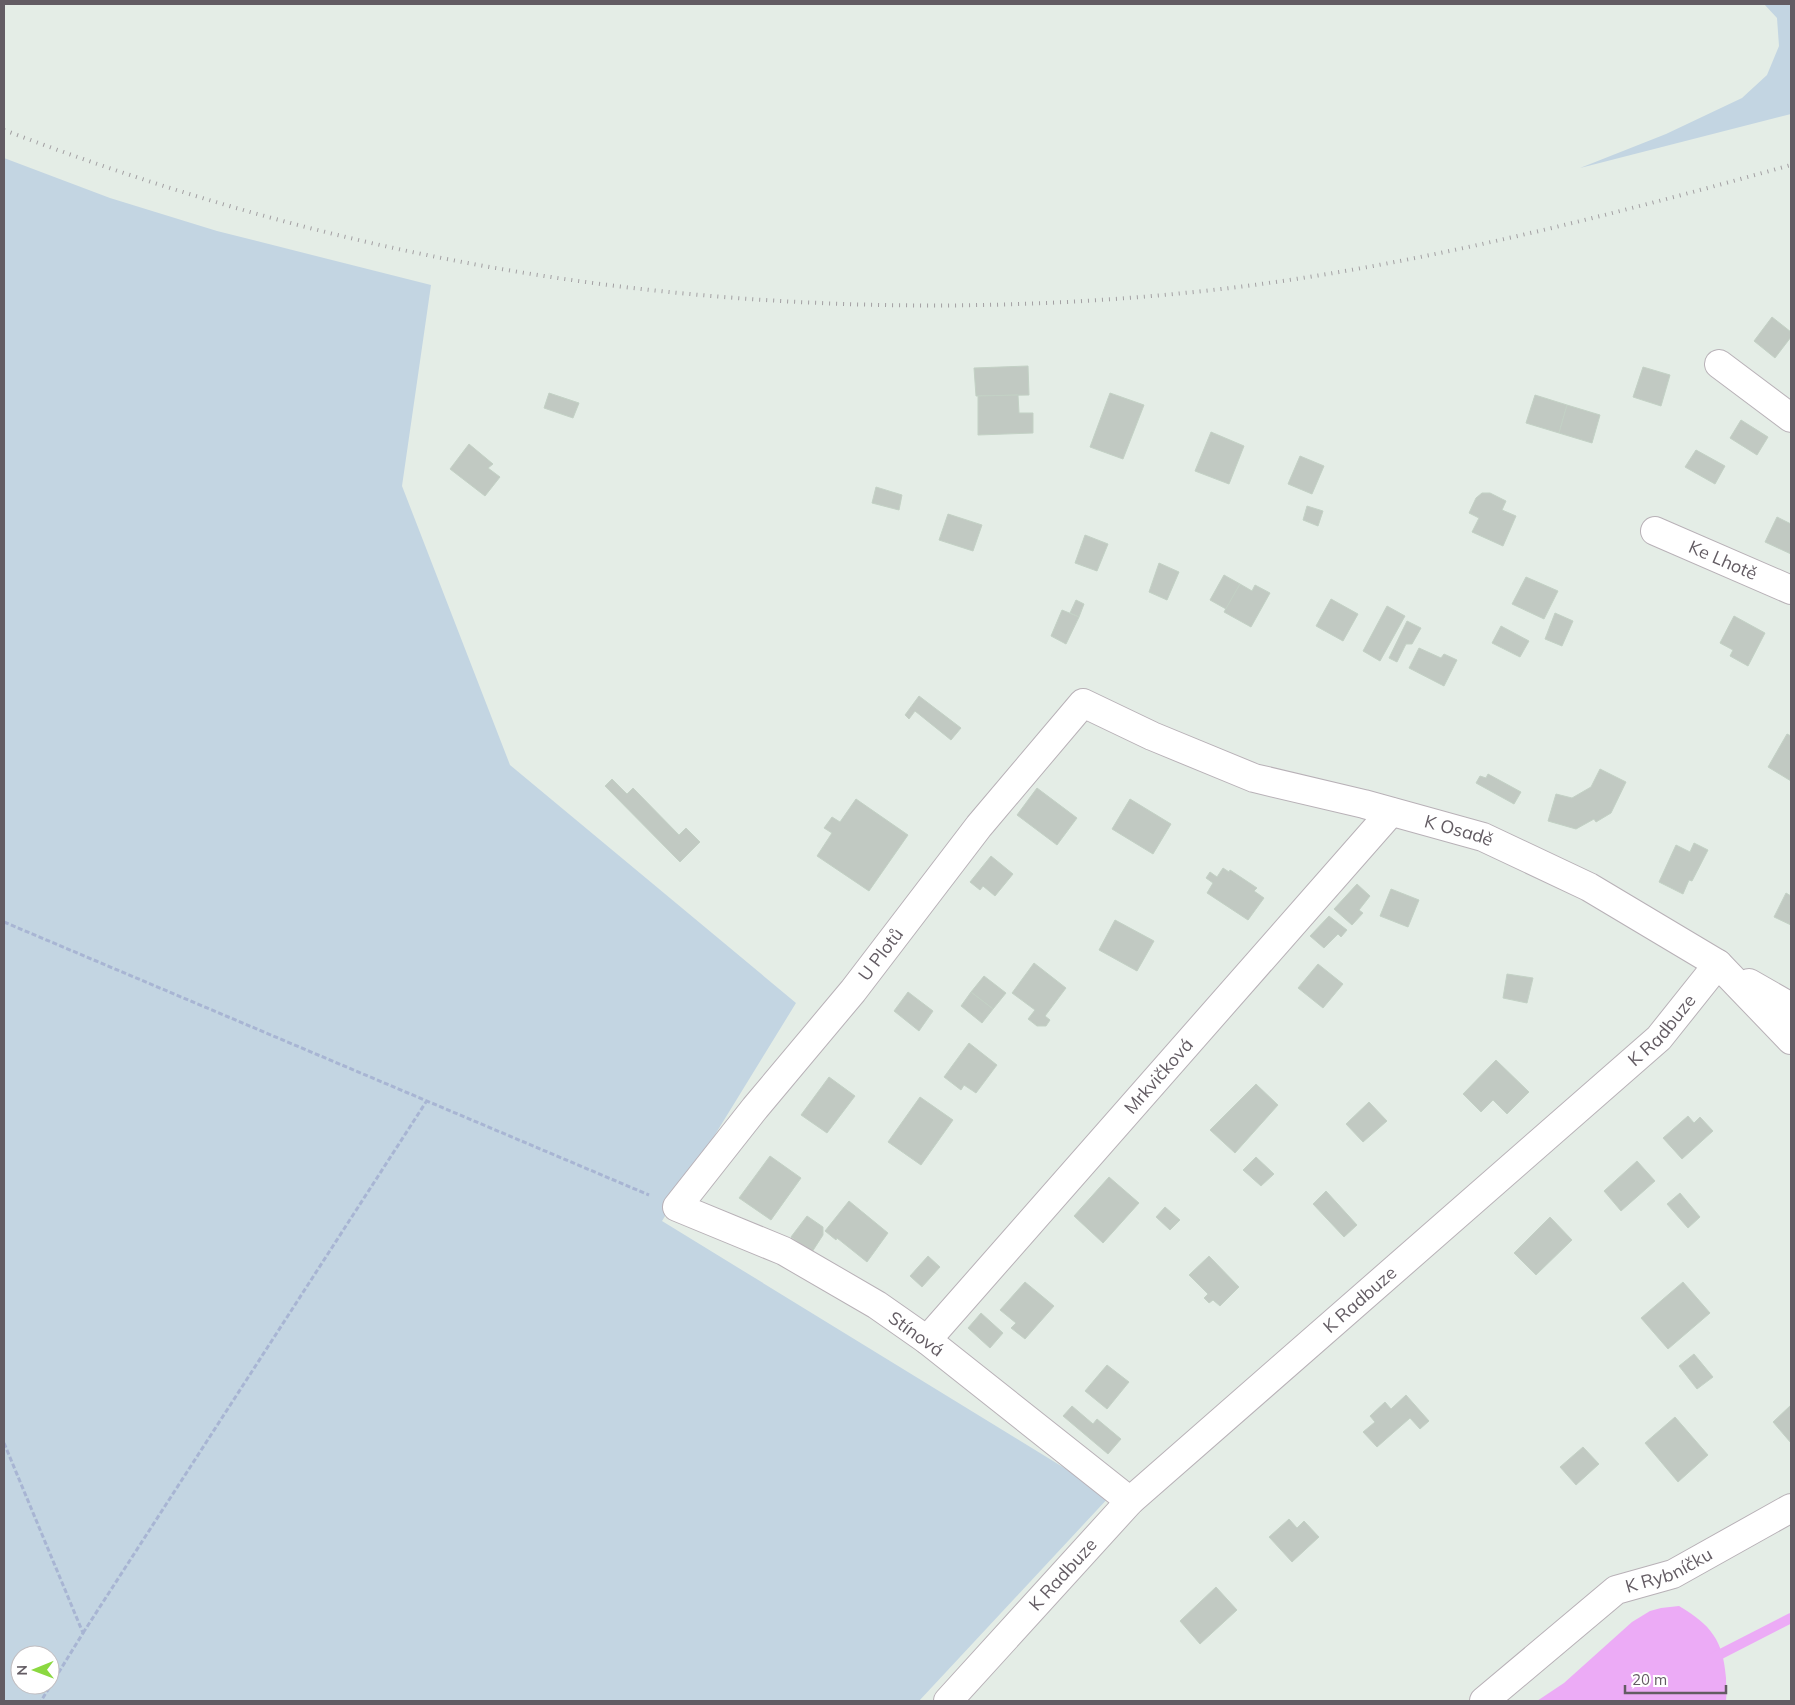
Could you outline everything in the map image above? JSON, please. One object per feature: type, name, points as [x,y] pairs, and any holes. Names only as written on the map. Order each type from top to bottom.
[{"type":"street","points":[[1718,364],[1791,418]]},
{"type":"street","name":"Ke Lhotě","points":[[1654,531],[1791,590]]},
{"type":"street","name":"K Osadě","points":[[1083,703],[1152,736],[1254,778],[1391,812],[1483,838],[1589,887],[1718,964],[1791,1040]]},
{"type":"street","name":"U Plotů","points":[[677,1207],[755,1108],[853,991],[978,826],[1083,703]]},
{"type":"street","name":"Mrkvičková","points":[[927,1340],[1391,812]]},
{"type":"street","points":[[1718,964],[1791,1007]]},
{"type":"street","name":"K Radbuze","points":[[948,1701],[1130,1501],[1660,1038],[1718,964]]},
{"type":"street","name":"Stínová","points":[[677,1207],[784,1251],[877,1305],[927,1340],[1130,1501]]},
{"type":"street","name":"K Rybníčku","points":[[1484,1701],[1616,1590],[1673,1574],[1791,1508]]},
{"type":"path","points":[[4,922],[677,1207]]},
{"type":"path","points":[[41,1701],[426,1102]]},
{"type":"path","points":[[4,1444],[83,1633]]},
{"type":"shaded area","points":[[1764,4],[1791,4],[1791,114],[1580,168],[1666,134],[1742,98],[1767,75],[1779,46],[1777,18]]},
{"type":"shaded area","points":[[4,158],[110,198],[217,231],[431,285],[402,486],[510,765],[796,1003],[662,1221],[1110,1496],[919,1701],[4,1701]]},
{"type":"shaded area","points":[[1679,1606],[1707,1627],[1718,1644],[1722,1653],[1726,1678],[1726,1701],[1537,1701],[1564,1683],[1632,1622],[1650,1611]]},
{"type":"building","points":[[1772,317],[1791,332],[1791,337],[1775,358],[1754,341]]},
{"type":"building","points":[[1028,366],[1029,395],[976,396],[974,368]]},
{"type":"building","points":[[1643,367],[1670,375],[1661,406],[1633,397]]},
{"type":"building","points":[[549,393],[579,403],[573,418],[544,408]]},
{"type":"building","points":[[1110,393],[1144,405],[1123,459],[1090,447]]},
{"type":"building","points":[[1018,395],[1019,413],[1033,413],[1033,433],[978,435],[978,396]]},
{"type":"building","points":[[1535,395],[1567,405],[1559,433],[1526,423]]},
{"type":"building","points":[[1567,405],[1600,415],[1592,443],[1559,433]]},
{"type":"building","points":[[1741,420],[1768,437],[1757,455],[1730,438]]},
{"type":"building","points":[[1211,432],[1244,446],[1229,484],[1195,471]]},
{"type":"building","points":[[469,444],[493,464],[488,468],[500,477],[485,496],[450,469]]},
{"type":"building","points":[[1696,450],[1725,466],[1715,484],[1685,467]]},
{"type":"building","points":[[1300,456],[1324,466],[1312,494],[1288,484]]},
{"type":"building","points":[[876,487],[902,495],[899,510],[872,503]]},
{"type":"building","points":[[1482,493],[1490,493],[1506,501],[1502,510],[1516,516],[1503,546],[1472,532],[1479,518],[1469,513],[1476,498]]},
{"type":"building","points":[[1307,506],[1323,511],[1318,526],[1303,520]]},
{"type":"building","points":[[948,514],[982,525],[973,551],[939,540]]},
{"type":"building","points":[[1777,517],[1791,524],[1791,554],[1765,542]]},
{"type":"building","points":[[1085,535],[1108,544],[1097,571],[1075,563]]},
{"type":"building","points":[[1159,563],[1179,572],[1167,600],[1149,592]]},
{"type":"building","points":[[1224,575],[1240,584],[1226,609],[1210,600]]},
{"type":"building","points":[[1526,577],[1558,591],[1544,619],[1512,604]]},
{"type":"building","points":[[1240,584],[1252,591],[1255,585],[1270,593],[1251,627],[1224,612]]},
{"type":"building","points":[[1331,599],[1358,614],[1343,641],[1316,626]]},
{"type":"building","points":[[1076,600],[1084,604],[1079,617],[1070,613]]},
{"type":"building","points":[[1387,606],[1405,616],[1380,661],[1363,651]]},
{"type":"building","points":[[1062,610],[1079,617],[1066,644],[1051,636]]},
{"type":"building","points":[[1555,613],[1573,621],[1562,646],[1545,639]]},
{"type":"building","points":[[1734,616],[1765,633],[1748,666],[1730,656],[1733,650],[1720,643]]},
{"type":"building","points":[[1407,621],[1421,628],[1412,644],[1406,644],[1397,662],[1389,658]]},
{"type":"building","points":[[1501,626],[1529,641],[1520,657],[1492,643]]},
{"type":"building","points":[[1419,648],[1441,658],[1444,654],[1457,660],[1444,686],[1409,668]]},
{"type":"building","points":[[919,696],[961,728],[951,740],[915,711],[909,719],[905,715]]},
{"type":"building","points":[[1787,734],[1791,736],[1791,781],[1768,767]]},
{"type":"building","points":[[1600,769],[1626,782],[1611,813],[1596,822],[1594,819],[1576,829],[1548,821],[1556,794],[1572,798],[1591,787]]},
{"type":"building","points":[[1488,774],[1521,792],[1514,804],[1476,783],[1480,776],[1486,778]]},
{"type":"building","points":[[612,779],[627,794],[633,788],[679,835],[686,828],[700,842],[680,862],[605,786]]},
{"type":"building","points":[[1037,788],[1077,818],[1057,845],[1017,815]]},
{"type":"building","points":[[856,799],[908,835],[869,891],[817,856],[832,833],[824,828],[832,817],[840,822]]},
{"type":"building","points":[[1130,799],[1171,824],[1153,854],[1112,829]]},
{"type":"building","points":[[1694,843],[1708,850],[1692,881],[1689,880],[1683,894],[1659,882],[1676,845],[1690,852]]},
{"type":"building","points":[[991,856],[1013,874],[995,896],[983,886],[980,890],[970,882]]},
{"type":"building","points":[[1223,868],[1229,872],[1230,870],[1257,888],[1254,891],[1264,898],[1248,920],[1207,893],[1213,883],[1206,878],[1210,872],[1217,877]]},
{"type":"building","points":[[1357,884],[1370,896],[1359,910],[1363,913],[1352,925],[1334,909]]},
{"type":"building","points":[[1391,889],[1419,900],[1408,927],[1380,916]]},
{"type":"building","points":[[1786,893],[1791,896],[1791,925],[1774,917]]},
{"type":"building","points":[[1329,916],[1347,930],[1341,937],[1338,934],[1324,948],[1310,936]]},
{"type":"building","points":[[1115,920],[1154,941],[1137,971],[1099,950]]},
{"type":"building","points":[[1034,963],[1066,988],[1045,1016],[1050,1020],[1046,1026],[1037,1026],[1028,1019],[1035,1010],[1012,993]]},
{"type":"building","points":[[1318,964],[1343,984],[1323,1008],[1298,988]]},
{"type":"building","points":[[1507,974],[1533,978],[1527,1003],[1503,998]]},
{"type":"building","points":[[984,976],[1006,993],[993,1009],[971,992]]},
{"type":"building","points":[[908,992],[933,1011],[919,1031],[894,1011]]},
{"type":"building","points":[[971,992],[993,1009],[982,1023],[961,1006]]},
{"type":"building","points":[[969,1043],[997,1065],[976,1093],[964,1085],[961,1090],[944,1077]]},
{"type":"building","points":[[1496,1060],[1529,1092],[1507,1114],[1493,1100],[1481,1112],[1463,1094]]},
{"type":"building","points":[[829,1077],[855,1096],[827,1133],[801,1115]]},
{"type":"building","points":[[1256,1084],[1278,1105],[1235,1153],[1210,1130]]},
{"type":"building","points":[[920,1097],[953,1120],[921,1165],[888,1142]]},
{"type":"building","points":[[1369,1102],[1387,1121],[1363,1142],[1346,1124]]},
{"type":"building","points":[[1688,1116],[1694,1123],[1700,1117],[1713,1131],[1682,1159],[1663,1138]]},
{"type":"building","points":[[770,1156],[801,1178],[771,1220],[739,1198]]},
{"type":"building","points":[[1256,1157],[1274,1174],[1261,1186],[1243,1170]]},
{"type":"building","points":[[1637,1161],[1655,1181],[1621,1211],[1604,1191]]},
{"type":"building","points":[[1109,1177],[1139,1203],[1103,1243],[1074,1216]]},
{"type":"building","points":[[1326,1191],[1357,1225],[1344,1237],[1313,1204]]},
{"type":"building","points":[[1680,1193],[1700,1217],[1688,1228],[1667,1204]]},
{"type":"building","points":[[849,1201],[888,1233],[867,1262],[825,1231]]},
{"type":"building","points":[[1165,1207],[1180,1220],[1170,1230],[1156,1217]]},
{"type":"building","points":[[807,1216],[823,1227],[823,1235],[812,1252],[791,1237]]},
{"type":"building","points":[[1550,1217],[1572,1240],[1536,1275],[1514,1253]]},
{"type":"building","points":[[928,1256],[940,1267],[922,1287],[910,1276]]},
{"type":"building","points":[[1209,1256],[1239,1287],[1220,1306],[1213,1300],[1209,1303],[1204,1298],[1208,1294],[1189,1275]]},
{"type":"building","points":[[1025,1282],[1054,1306],[1025,1339],[1011,1328],[1016,1323],[1000,1310]]},
{"type":"building","points":[[1683,1282],[1710,1313],[1668,1349],[1641,1318]]},
{"type":"building","points":[[981,1313],[1003,1333],[990,1348],[968,1328]]},
{"type":"building","points":[[1694,1354],[1713,1377],[1697,1389],[1679,1366]]},
{"type":"building","points":[[1107,1365],[1129,1382],[1107,1409],[1085,1391]]},
{"type":"building","points":[[1406,1395],[1429,1421],[1420,1429],[1410,1418],[1377,1447],[1363,1432],[1375,1422],[1370,1416],[1385,1402],[1391,1409]]},
{"type":"building","points":[[1791,1405],[1791,1443],[1773,1422]]},
{"type":"building","points":[[1072,1406],[1093,1424],[1097,1419],[1121,1439],[1108,1454],[1063,1416]]},
{"type":"building","points":[[1675,1417],[1708,1455],[1678,1482],[1645,1443]]},
{"type":"building","points":[[1583,1447],[1599,1464],[1576,1485],[1560,1467]]},
{"type":"building","points":[[1289,1519],[1297,1528],[1304,1521],[1319,1537],[1292,1562],[1269,1537]]},
{"type":"building","points":[[1216,1587],[1237,1610],[1200,1644],[1180,1621]]},
{"type":"waterway","points":[[1711,1659],[1791,1618]]},
{"type":"railway","points":[[4,130],[97,164],[190,194],[332,234],[380,245],[486,266],[593,283],[702,295],[811,303],[1030,304],[1138,297],[1246,286],[1384,264],[1521,235],[1656,202],[1791,165]]}]
